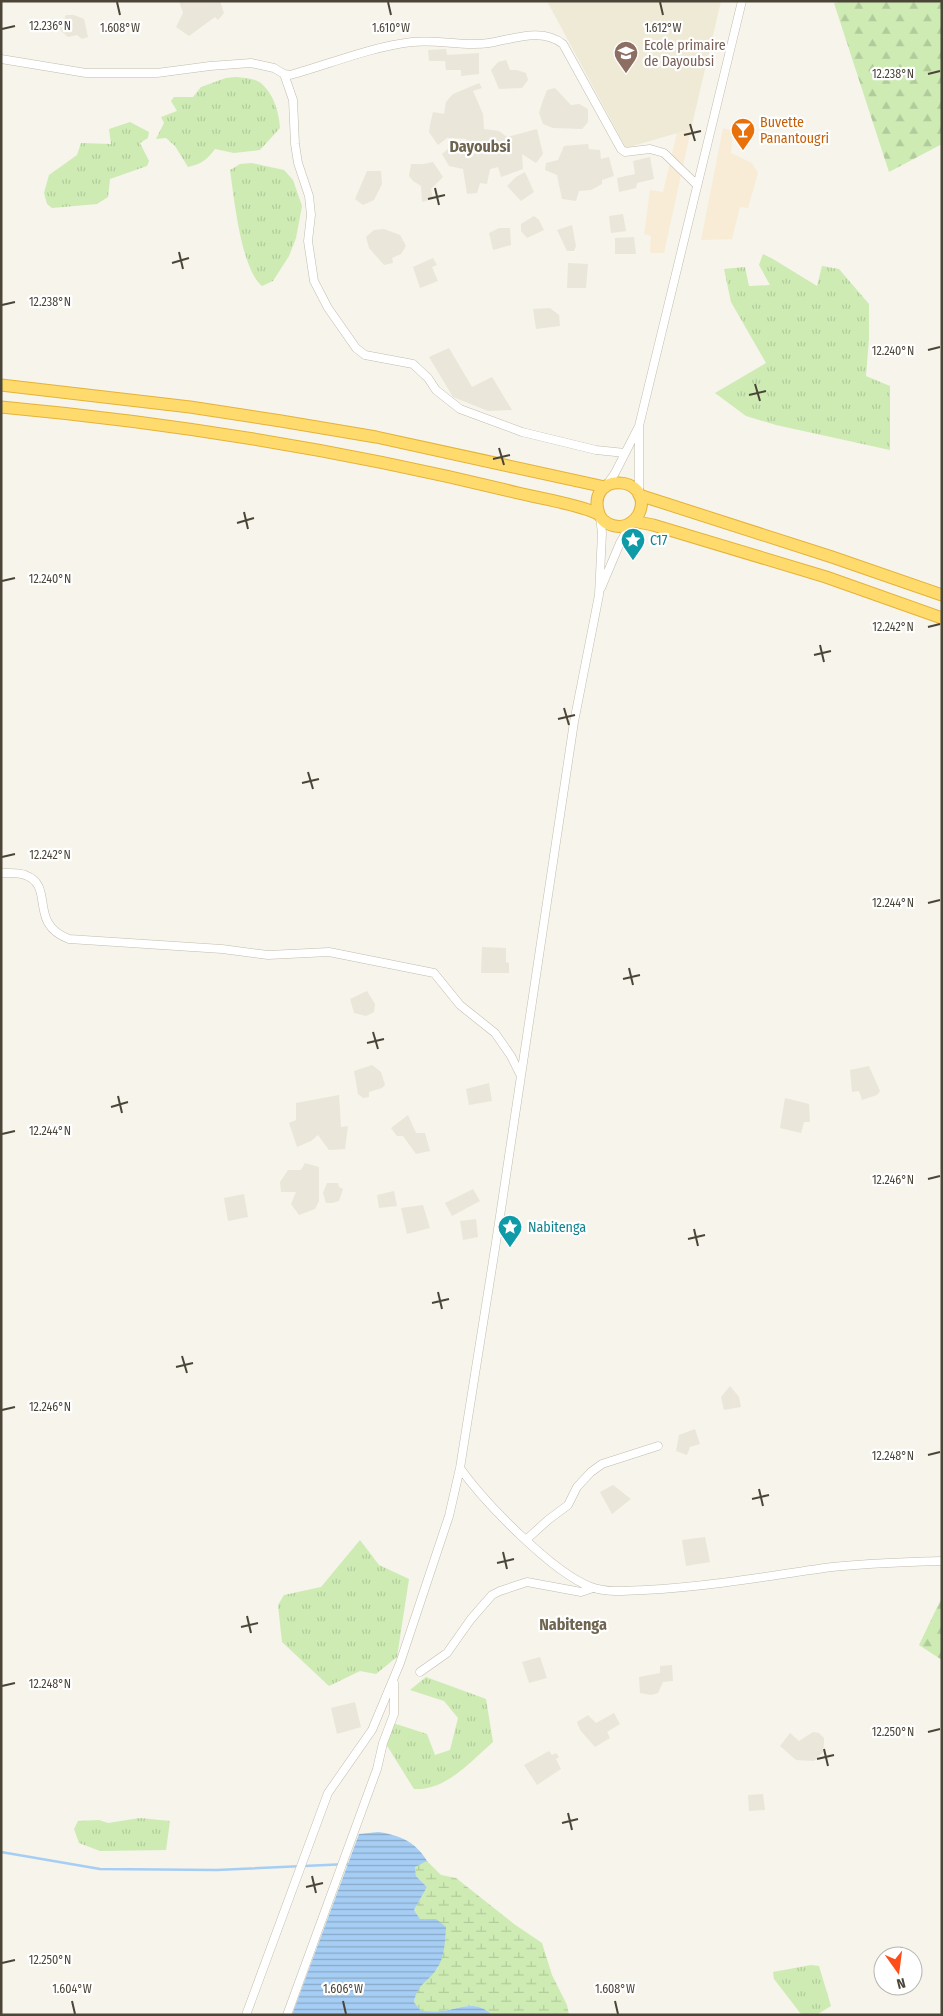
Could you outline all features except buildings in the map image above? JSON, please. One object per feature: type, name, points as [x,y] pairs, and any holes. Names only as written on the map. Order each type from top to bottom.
[{"type":"highway","points":[[1,385],[190,406],[376,437],[605,487],[617,482],[624,483],[635,489],[639,495],[640,509],[633,521],[627,525],[614,526],[603,520],[599,514],[597,500],[605,487]]},
{"type":"highway","points":[[1,407],[148,423],[255,439],[467,481],[599,514]]},
{"type":"highway","points":[[639,495],[832,557],[942,595]]},
{"type":"highway","points":[[633,521],[826,577],[942,618]]},
{"type":"street","points":[[605,487],[615,473],[639,426],[742,1]]},
{"type":"street","points":[[1,59],[86,73],[158,73],[251,63],[274,68],[290,75],[362,54],[413,42],[488,43],[524,36],[549,36],[556,38],[563,44],[621,149],[625,152],[650,149],[664,153],[698,185]]},
{"type":"street","points":[[284,74],[294,100],[295,144],[298,163],[309,196],[311,215],[308,241],[314,280],[328,308],[356,348],[365,356],[412,364],[428,378],[436,390],[460,409],[522,432],[596,450],[625,453]]},
{"type":"street","points":[[639,426],[639,495]]},
{"type":"street","points":[[246,2015],[328,1793],[372,1730],[394,1677],[449,1516],[460,1468],[497,1236],[574,722],[599,595],[602,533],[599,514]]},
{"type":"street","points":[[599,595],[620,542],[633,521]]},
{"type":"street","points":[[1,873],[24,874],[34,880],[41,891],[44,917],[48,925],[58,935],[69,939],[222,949],[268,955],[329,952],[434,973],[460,1004],[495,1033],[511,1056],[520,1075]]},
{"type":"street","points":[[526,1540],[548,1520],[568,1506],[577,1487],[591,1472],[602,1464],[658,1446]]},
{"type":"street","points":[[460,1468],[526,1540],[577,1582],[593,1588],[620,1592],[656,1590],[860,1564],[942,1561]]},
{"type":"street","points":[[420,1672],[446,1653],[471,1618],[492,1595],[500,1591],[527,1582],[580,1592],[593,1588]]},
{"type":"street","points":[[287,2015],[377,1769],[382,1743],[394,1714],[394,1677]]},
{"type":"shaded area","points":[[179,1],[220,1],[224,13],[218,20],[215,17],[189,36],[176,27],[183,13]]},
{"type":"shaded area","points":[[547,1],[721,1],[691,129],[626,148]]},
{"type":"shaded area","points":[[66,15],[74,15],[84,19],[88,37],[82,39],[77,35],[68,37],[59,29]]},
{"type":"shaded area","points":[[446,49],[447,55],[479,53],[479,74],[461,76],[461,70],[446,70],[445,61],[429,61],[428,50]]},
{"type":"shaded area","points":[[506,60],[510,70],[526,73],[528,80],[522,88],[499,89],[491,70],[498,62]]},
{"type":"shaded area","points":[[479,83],[482,88],[473,91],[483,114],[484,129],[499,131],[507,137],[537,129],[543,154],[536,163],[522,154],[523,169],[501,177],[498,167],[490,169],[487,184],[480,183],[477,193],[467,194],[463,169],[449,166],[442,154],[449,148],[463,145],[467,139],[447,138],[438,145],[429,132],[433,112],[444,114],[446,102],[453,94]]},
{"type":"shaded area","points":[[555,88],[571,105],[579,104],[588,109],[588,122],[582,129],[553,128],[543,124],[539,113],[542,103],[547,90]]},
{"type":"shaded area","points":[[723,128],[733,131],[731,153],[752,163],[758,173],[748,208],[740,207],[732,239],[701,240]]},
{"type":"shaded area","points":[[691,129],[664,253],[650,253],[651,236],[644,234],[650,190],[663,192],[677,133]]},
{"type":"shaded area","points":[[588,144],[589,149],[600,150],[601,159],[609,157],[614,176],[602,180],[602,184],[591,190],[579,191],[576,201],[562,199],[557,175],[545,170],[546,163],[558,160],[564,146]]},
{"type":"shaded area","points":[[650,157],[654,179],[637,183],[636,188],[619,192],[617,178],[635,174],[633,161]]},
{"type":"shaded area","points":[[433,162],[443,177],[431,189],[433,199],[422,202],[421,186],[409,176],[411,164]]},
{"type":"shaded area","points":[[367,171],[381,171],[382,184],[374,200],[363,205],[355,199]]},
{"type":"shaded area","points":[[525,172],[534,192],[521,201],[507,186],[516,177]]},
{"type":"shaded area","points":[[623,214],[626,231],[611,233],[609,216]]},
{"type":"shaded area","points":[[534,216],[539,220],[544,230],[527,238],[521,231],[521,224]]},
{"type":"shaded area","points":[[572,225],[576,246],[574,251],[567,251],[557,230]]},
{"type":"shaded area","points":[[499,228],[510,228],[511,245],[493,250],[489,233]]},
{"type":"shaded area","points":[[384,229],[400,235],[406,246],[401,254],[392,258],[393,263],[384,265],[369,248],[366,237],[374,230]]},
{"type":"shaded area","points":[[634,237],[636,254],[615,254],[615,238]]},
{"type":"shaded area","points":[[433,258],[437,265],[432,267],[438,281],[420,288],[413,267]]},
{"type":"shaded area","points":[[568,263],[588,264],[586,288],[567,288]]},
{"type":"shaded area","points":[[550,308],[559,315],[560,326],[536,329],[533,309]]},
{"type":"shaded area","points":[[449,348],[472,387],[492,377],[512,410],[488,411],[453,397],[429,357]]},
{"type":"shaded area","points":[[482,947],[506,948],[506,962],[509,963],[509,973],[481,973]]},
{"type":"shaded area","points":[[367,991],[375,1004],[374,1012],[366,1016],[354,1013],[350,999]]},
{"type":"shaded area","points":[[372,1065],[381,1072],[385,1085],[382,1088],[369,1092],[369,1097],[363,1098],[358,1094],[354,1071]]},
{"type":"shaded area","points":[[869,1066],[880,1091],[877,1095],[862,1100],[859,1091],[852,1092],[850,1070]]},
{"type":"shaded area","points":[[489,1083],[492,1101],[469,1105],[466,1089]]},
{"type":"shaded area","points":[[339,1095],[341,1127],[348,1126],[345,1149],[329,1150],[318,1135],[311,1141],[297,1147],[289,1123],[296,1120],[296,1103]]},
{"type":"shaded area","points":[[785,1098],[809,1104],[810,1122],[804,1122],[801,1133],[780,1128]]},
{"type":"shaded area","points":[[408,1115],[416,1133],[425,1133],[430,1151],[416,1154],[403,1136],[397,1136],[391,1128]]},
{"type":"shaded area","points":[[305,1163],[319,1167],[319,1201],[315,1209],[299,1215],[291,1204],[296,1192],[281,1192],[280,1182],[288,1170],[301,1170]]},
{"type":"shaded area","points":[[327,1183],[338,1183],[339,1187],[343,1189],[339,1201],[326,1203],[323,1193]]},
{"type":"shaded area","points":[[473,1189],[480,1201],[452,1216],[445,1203]]},
{"type":"shaded area","points":[[394,1191],[397,1206],[379,1208],[377,1195]]},
{"type":"shaded area","points":[[244,1194],[248,1217],[228,1221],[224,1198]]},
{"type":"shaded area","points":[[423,1205],[430,1228],[407,1234],[401,1208]]},
{"type":"shaded area","points":[[476,1219],[478,1237],[463,1240],[460,1221]]},
{"type":"shaded area","points":[[730,1386],[739,1397],[741,1407],[724,1410],[721,1397]]},
{"type":"shaded area","points":[[695,1429],[700,1444],[690,1447],[687,1455],[676,1451],[679,1435]]},
{"type":"shaded area","points":[[613,1485],[631,1499],[612,1514],[600,1492]]},
{"type":"shaded area","points":[[705,1537],[710,1562],[686,1566],[682,1540]]},
{"type":"shaded area","points":[[540,1657],[547,1678],[529,1683],[522,1662]]},
{"type":"shaded area","points":[[672,1665],[673,1681],[663,1682],[658,1693],[651,1695],[640,1693],[639,1677],[660,1673],[660,1666]]},
{"type":"shaded area","points":[[355,1702],[361,1727],[337,1734],[331,1708]]},
{"type":"shaded area","points":[[614,1713],[620,1724],[607,1732],[610,1738],[595,1747],[580,1730],[577,1722],[588,1715],[596,1723]]},
{"type":"shaded area","points":[[813,1732],[819,1733],[824,1738],[823,1752],[814,1761],[796,1760],[780,1746],[790,1733],[799,1741]]},
{"type":"shaded area","points":[[549,1751],[552,1755],[556,1753],[559,1757],[556,1759],[561,1769],[537,1785],[524,1765]]},
{"type":"shaded area","points":[[763,1794],[765,1810],[749,1811],[748,1795]]},
{"type":"green space","points":[[844,1],[942,1],[942,144],[889,172],[834,3]]},
{"type":"green space","points":[[236,77],[257,81],[266,88],[275,104],[280,128],[260,150],[234,153],[215,149],[203,161],[188,167],[175,146],[166,138],[156,139],[164,123],[161,117],[177,111],[171,101],[174,97],[193,97],[201,87],[226,78]]},
{"type":"green space","points":[[130,122],[149,132],[148,138],[140,143],[149,161],[147,166],[110,179],[108,197],[97,204],[52,208],[47,204],[44,193],[49,175],[77,155],[81,143],[111,144],[109,129]]},
{"type":"green space","points":[[252,163],[284,170],[293,180],[302,206],[296,238],[289,256],[273,281],[262,286],[255,277],[244,249],[236,214],[230,170],[240,164]]},
{"type":"green space","points":[[763,254],[817,286],[822,266],[839,269],[869,304],[866,376],[890,386],[890,450],[776,425],[746,416],[715,393],[766,363],[731,302],[724,269],[745,267],[749,286],[770,285],[759,265]]},
{"type":"green space","points":[[360,1540],[379,1565],[409,1579],[397,1657],[376,1674],[360,1671],[329,1686],[282,1642],[278,1605],[284,1595],[321,1587]]},
{"type":"green space","points":[[942,1597],[942,1660],[919,1645]]},
{"type":"green space","points":[[426,1677],[486,1699],[493,1742],[467,1766],[447,1780],[426,1788],[414,1789],[386,1744],[393,1723],[427,1734],[435,1755],[450,1750],[458,1718],[444,1701],[410,1690]]},
{"type":"green space","points":[[140,1818],[170,1821],[166,1850],[100,1851],[79,1843],[74,1829],[78,1821],[99,1820],[108,1823]]},
{"type":"green space","points":[[427,1861],[441,1875],[456,1878],[514,1924],[542,1943],[552,1975],[567,2005],[569,2015],[492,2015],[480,2007],[474,2006],[439,2011],[421,2011],[414,2002],[417,1989],[438,1968],[436,1919],[420,1919],[414,1910],[427,1887],[416,1876],[415,1866]]},
{"type":"green space","points":[[811,1965],[819,1966],[831,2006],[818,2014],[801,2014],[774,1979],[773,1972]]},
{"type":"water","points":[[378,1832],[407,1840],[423,1854],[427,1861],[415,1867],[416,1876],[427,1887],[414,1910],[420,1919],[436,1919],[446,1927],[444,1949],[439,1965],[420,1987],[414,2002],[421,2011],[439,2011],[474,2006],[486,2010],[492,2015],[292,2015],[359,1834]]},
{"type":"waterway","points":[[1,1852],[100,1869],[217,1870],[348,1864]]},
{"type":"place","name":"Ecole primaire de Dayoubsi","points":[[626,74]]},
{"type":"place","name":"Buvette Panantougri","points":[[743,151]]},
{"type":"place","name":"C17","points":[[633,561]]},
{"type":"place","name":"Nabitenga","points":[[510,1248]]},
{"type":"district","name":"Dayoubsi","points":[[480,146]]},
{"type":"district","name":"Nabitenga","points":[[573,1624]]}]
